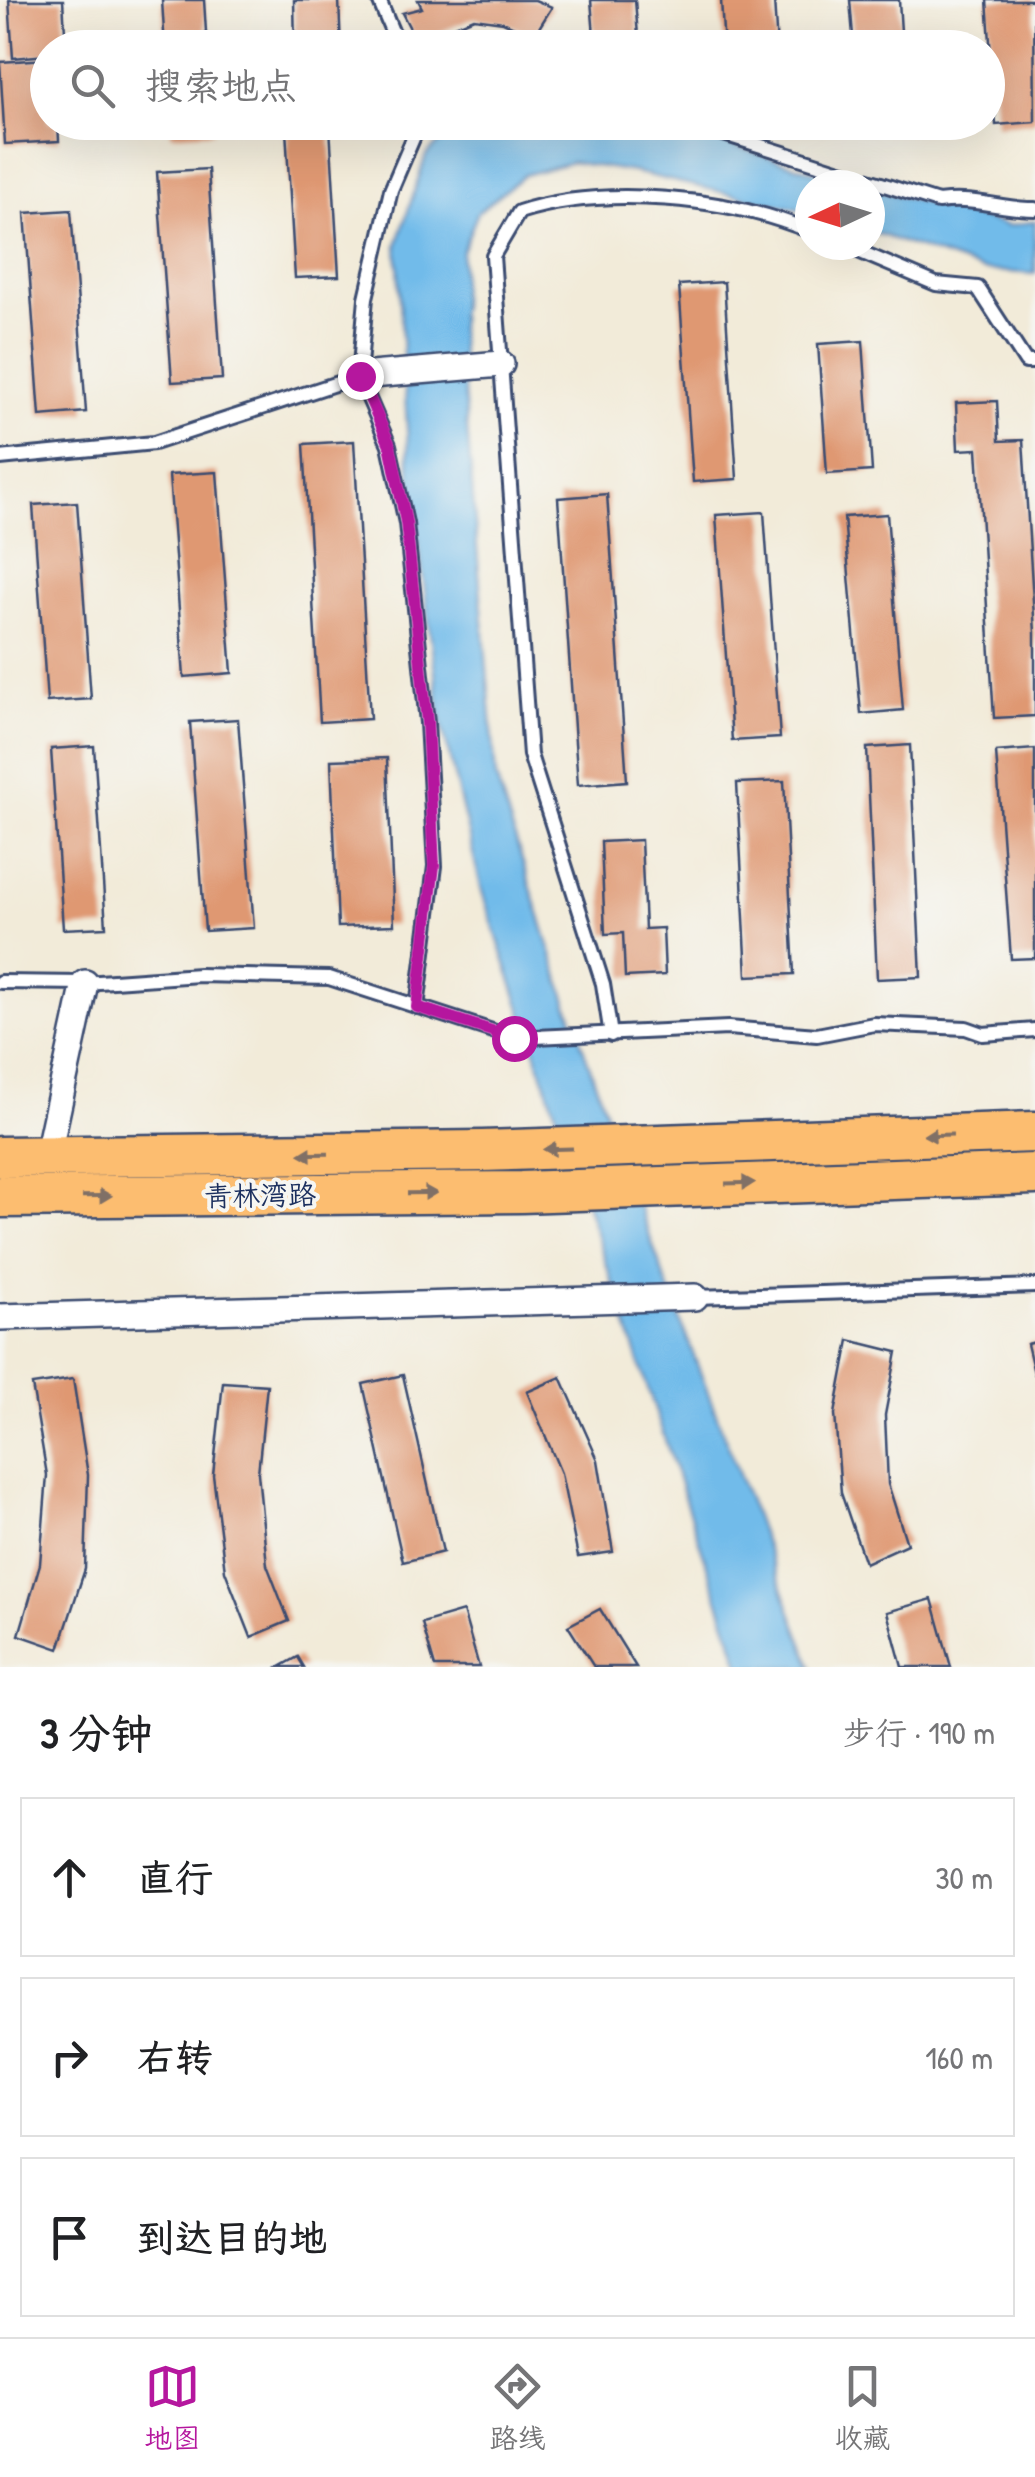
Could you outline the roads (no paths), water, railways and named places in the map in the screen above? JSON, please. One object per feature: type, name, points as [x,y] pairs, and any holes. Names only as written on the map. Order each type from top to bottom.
[{"type":"main road","name":"青林湾路","points":[[0,1157],[482,1151],[1035,1132]]},
{"type":"main road","name":"青林湾路","points":[[0,1198],[521,1192],[1035,1174]]},
{"type":"street","points":[[360,376],[494,365]]},
{"type":"street","points":[[48,1158],[85,984]]},
{"type":"street","points":[[0,1317],[696,1297]]},
{"type":"lane","points":[[379,0],[392,30]]},
{"type":"lane","points":[[412,140],[391,190],[366,298],[360,376],[390,445],[406,522],[427,722],[434,866],[417,1007]]},
{"type":"lane","points":[[743,140],[938,202],[975,198],[1004,209],[1035,209]]},
{"type":"lane","points":[[605,1035],[603,984],[530,755],[494,365],[493,256],[519,212],[560,199],[616,195],[770,214],[795,225]]},
{"type":"lane","points":[[879,260],[936,284],[978,288],[1026,362],[1035,362]]},
{"type":"lane","points":[[0,458],[154,443],[360,376]]},
{"type":"lane","points":[[0,982],[85,984],[200,976],[329,978],[514,1038],[728,1028],[817,1035],[874,1024],[966,1028],[983,1034],[1035,1030]]},
{"type":"lane","points":[[696,1297],[1035,1286]]},
{"type":"water","points":[[442,140],[714,140],[809,170],[795,170],[795,209],[572,162],[524,175],[478,212],[462,251],[459,330],[496,778],[567,1002],[664,1277],[812,1667],[741,1667],[483,895],[441,721],[409,464],[397,245],[426,155]]},
{"type":"water","points":[[885,192],[1009,226],[1035,221],[1035,274],[983,270],[885,236]]}]
